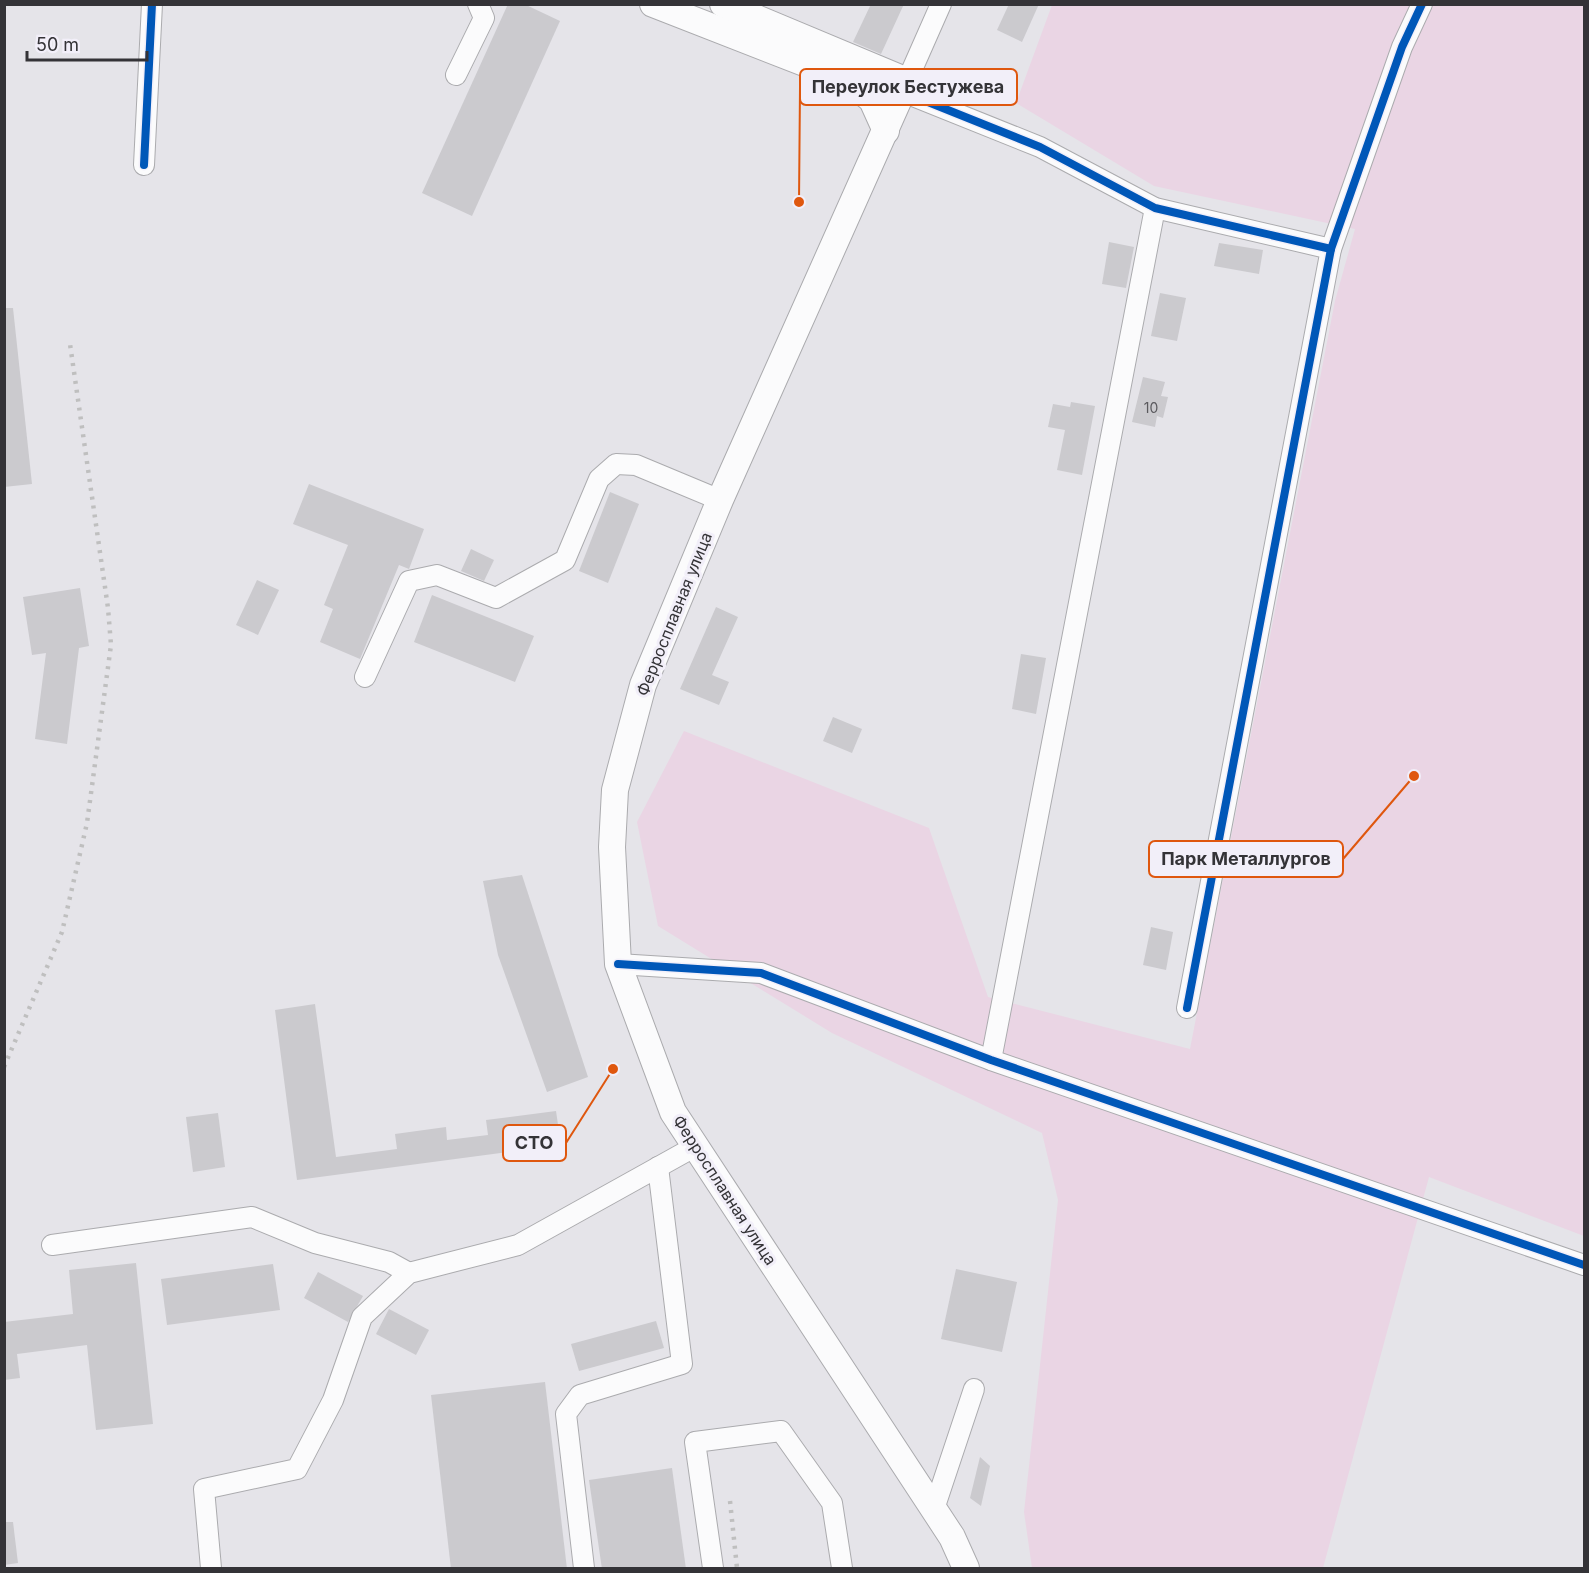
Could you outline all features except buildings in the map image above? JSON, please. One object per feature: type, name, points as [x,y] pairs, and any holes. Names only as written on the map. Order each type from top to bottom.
[{"type":"main road","points":[[653,4],[848,80],[862,89],[872,100],[886,131]]},
{"type":"main road","points":[[723,4],[905,86]]},
{"type":"main road","name":"Ферросплавная улица","points":[[905,86],[720,500],[644,685],[615,790],[612,847],[618,964],[673,1112],[952,1537],[966,1569]]},
{"type":"street","points":[[144,165],[152,4]]},
{"type":"street","points":[[456,75],[484,18],[478,4]]},
{"type":"street","name":"Ферросплавная улица","points":[[905,86],[941,4]]},
{"type":"street","points":[[1187,1008],[1331,249],[1402,46],[1422,4]]},
{"type":"street","points":[[905,86],[1040,147],[1155,208],[1331,249]]},
{"type":"street","points":[[992,1060],[1155,208]]},
{"type":"street","points":[[365,677],[409,580],[437,575],[496,598],[566,560],[599,479],[616,464],[636,465],[720,500]]},
{"type":"street","points":[[618,964],[761,973],[992,1060],[1584,1264]]},
{"type":"street","points":[[211,1569],[204,1489],[297,1469],[333,1400],[362,1317],[409,1273],[518,1245],[696,1146]]},
{"type":"street","points":[[584,1569],[566,1414],[580,1395],[682,1364],[658,1167]]},
{"type":"street","points":[[52,1245],[252,1217],[315,1243],[389,1262],[409,1273]]},
{"type":"street","points":[[934,1509],[974,1389]]},
{"type":"street","points":[[713,1569],[695,1442],[781,1431],[832,1503],[842,1569]]},
{"type":"shaded area","points":[[1052,5],[1584,5],[1584,1236],[1429,1177],[1323,1568],[1032,1568],[1024,1512],[1058,1200],[1042,1133],[832,1033],[658,926],[637,822],[684,731],[929,828],[988,997],[1190,1049],[1335,301],[1355,229],[1154,186],[1016,103]]},
{"type":"railway","points":[[4,1067],[62,932],[87,823],[111,645],[108,608],[70,344]]},
{"type":"railway","points":[[730,1501],[737,1568]]},
{"type":"cycle path","points":[[144,165],[152,4]]},
{"type":"cycle path","points":[[1187,1008],[1331,249],[1402,47],[1422,4]]},
{"type":"cycle path","points":[[903,92],[1040,147],[1155,208],[1331,249]]},
{"type":"cycle path","points":[[618,964],[761,973],[991,1060],[1584,1265]]},
{"type":"place","name":"Переулок Бестужева","points":[[799,202]]},
{"type":"place","name":"Парк Металлургов","points":[[1414,776]]},
{"type":"place","name":"СТО","points":[[613,1069]]}]
